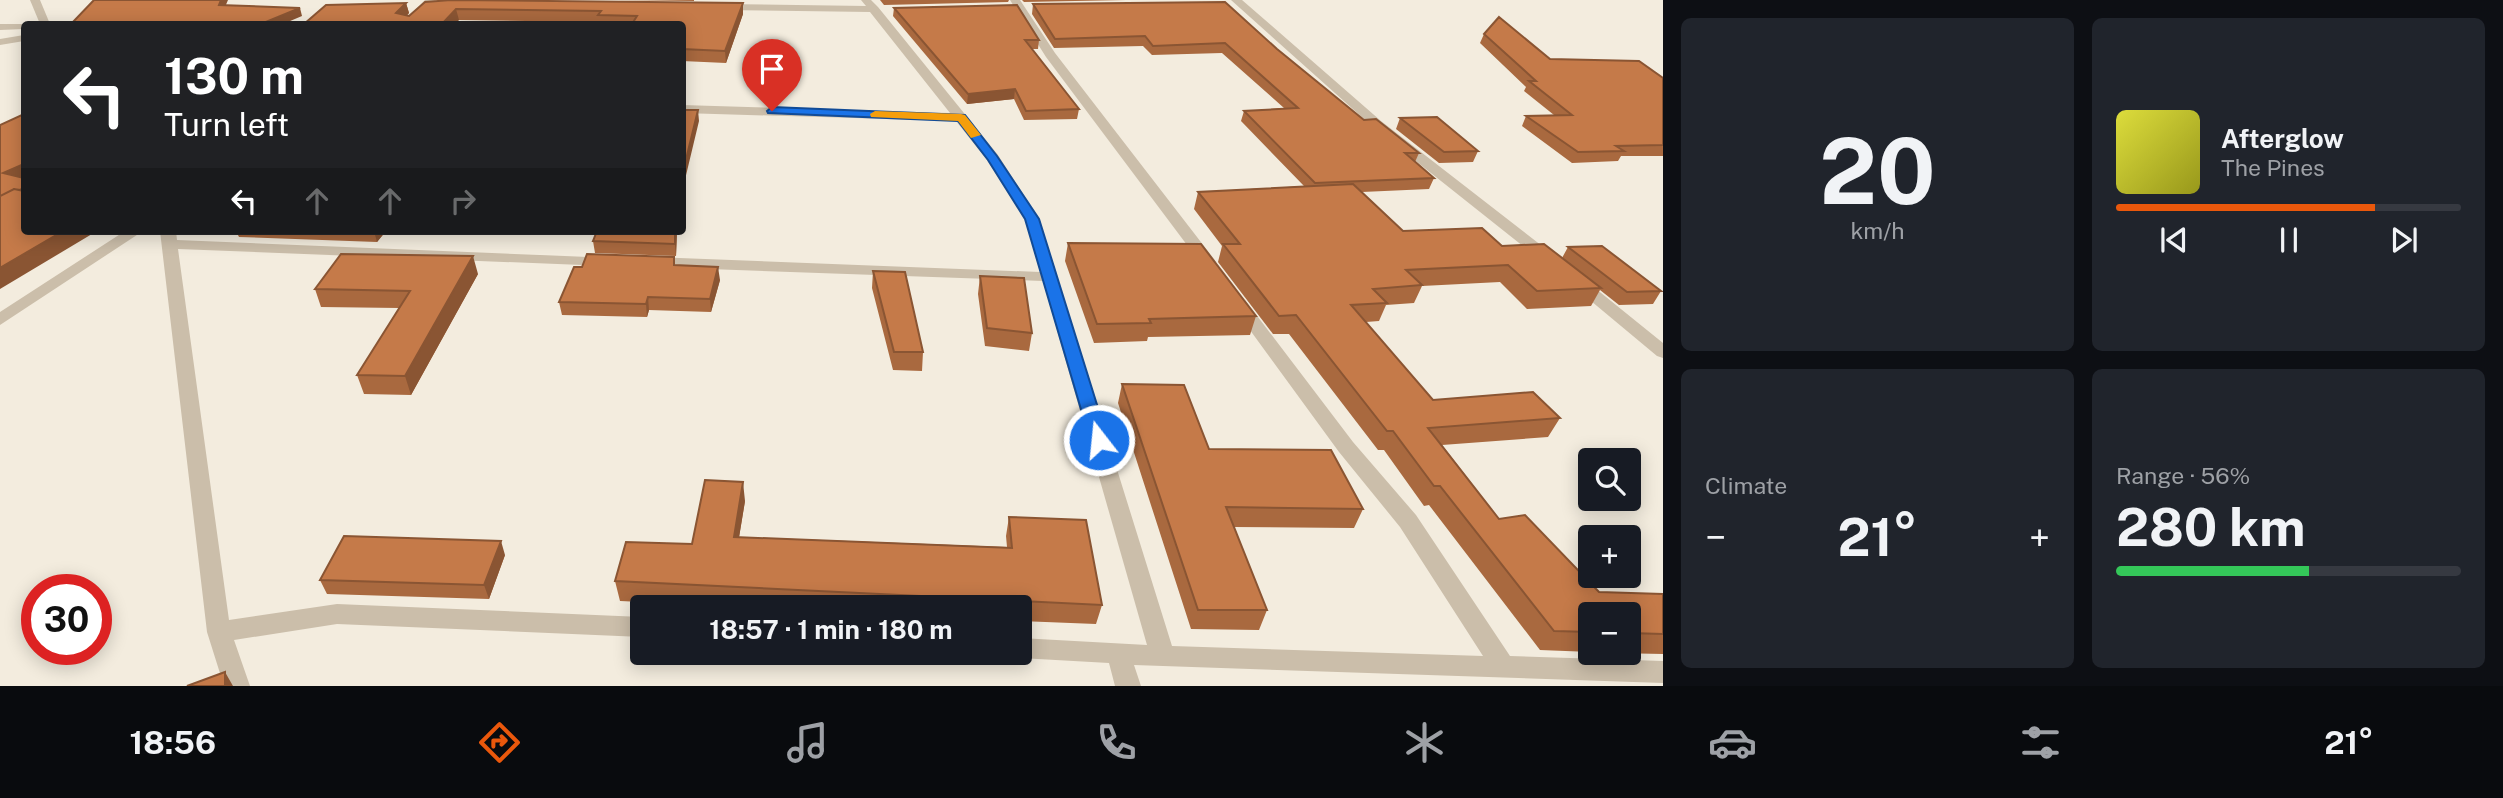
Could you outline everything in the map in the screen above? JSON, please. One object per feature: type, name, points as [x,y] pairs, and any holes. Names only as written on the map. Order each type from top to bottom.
[{"type":"street","points":[[35,0],[44,21]]},
{"type":"street","points":[[1235,2],[1377,124],[1663,352]]},
{"type":"street","points":[[411,21],[433,3]]},
{"type":"street","points":[[1018,6],[1050,55],[1346,447],[1408,521],[1503,666]]},
{"type":"street","points":[[706,7],[876,8],[993,158],[1032,219],[1163,656]]},
{"type":"street","points":[[0,27],[21,26]]},
{"type":"street","points":[[0,43],[21,39]]},
{"type":"street","points":[[686,109],[961,117]]},
{"type":"street","points":[[0,320],[129,235]]},
{"type":"street","points":[[237,686],[219,632],[169,237],[630,261],[1051,277]]},
{"type":"street","points":[[219,632],[337,614],[630,626]]},
{"type":"street","points":[[1032,649],[1163,656],[1663,672]]},
{"type":"street","points":[[1119,654],[1128,686]]},
{"type":"building","points":[[94,0],[221,0],[219,5],[300,8],[268,21],[74,21]]},
{"type":"building","points":[[425,2],[743,3],[725,51],[686,49],[686,21],[634,21],[637,16],[598,15],[601,11],[456,9],[445,21],[307,21],[326,5],[406,3],[396,13],[409,16]]},
{"type":"building","points":[[1225,2],[1277,49],[1364,120],[1376,119],[1419,153],[1405,153],[1434,178],[1315,183],[1244,111],[1298,108],[1225,43],[1153,46],[1145,36],[1055,39],[1033,4]]},
{"type":"building","points":[[1017,5],[1039,40],[1025,40],[1079,109],[1026,111],[1015,89],[968,94],[894,8]]},
{"type":"building","points":[[1499,17],[1550,59],[1639,61],[1663,78],[1663,145],[1616,146],[1624,151],[1578,152],[1526,116],[1572,115],[1529,81],[1536,81],[1484,34]]},
{"type":"building","points":[[686,110],[698,110],[686,160]]},
{"type":"building","points":[[21,115],[21,165],[3,173],[21,177],[21,190],[14,189],[0,196],[0,125]]},
{"type":"building","points":[[1437,117],[1478,151],[1444,152],[1400,118]]},
{"type":"building","points":[[1353,184],[1403,231],[1482,228],[1502,246],[1544,244],[1601,288],[1537,291],[1508,265],[1406,270],[1422,285],[1373,289],[1387,303],[1351,305],[1433,400],[1533,392],[1560,418],[1428,428],[1499,519],[1525,515],[1578,570],[1578,588],[1595,588],[1599,592],[1663,594],[1663,634],[1641,633],[1641,602],[1578,602],[1578,632],[1554,631],[1440,486],[1434,486],[1393,431],[1387,431],[1296,315],[1279,316],[1223,244],[1240,244],[1198,192]]},
{"type":"building","points":[[14,189],[21,190],[21,235],[56,235],[0,268],[0,196]]},
{"type":"building","points":[[595,235],[675,235],[675,244],[593,241]]},
{"type":"building","points":[[1068,243],[1201,244],[1256,316],[1149,319],[1151,323],[1097,324]]},
{"type":"building","points":[[1602,246],[1661,291],[1627,292],[1568,247]]},
{"type":"building","points":[[341,254],[473,256],[405,376],[357,375],[410,291],[315,289]]},
{"type":"building","points":[[587,254],[674,257],[674,265],[718,267],[710,299],[648,297],[646,304],[559,302],[574,267],[582,267]]},
{"type":"building","points":[[873,271],[905,272],[923,352],[894,352]]},
{"type":"building","points":[[980,276],[1024,278],[1032,333],[987,328]]},
{"type":"building","points":[[1122,384],[1184,385],[1209,449],[1331,450],[1363,509],[1226,507],[1267,610],[1198,610]]},
{"type":"building","points":[[705,480],[743,482],[734,537],[1012,548],[1009,517],[1086,520],[1102,605],[1032,602],[1032,595],[899,595],[615,581],[626,542],[692,544]]},
{"type":"building","points":[[344,536],[501,541],[484,585],[320,580]]},
{"type":"building","points":[[225,672],[225,686],[187,686]]},
{"type":"slow traffic","points":[[875,114],[961,117],[975,135]]},
{"type":"route","points":[[772,111],[961,117],[993,158],[1032,219],[1099,440]]}]
